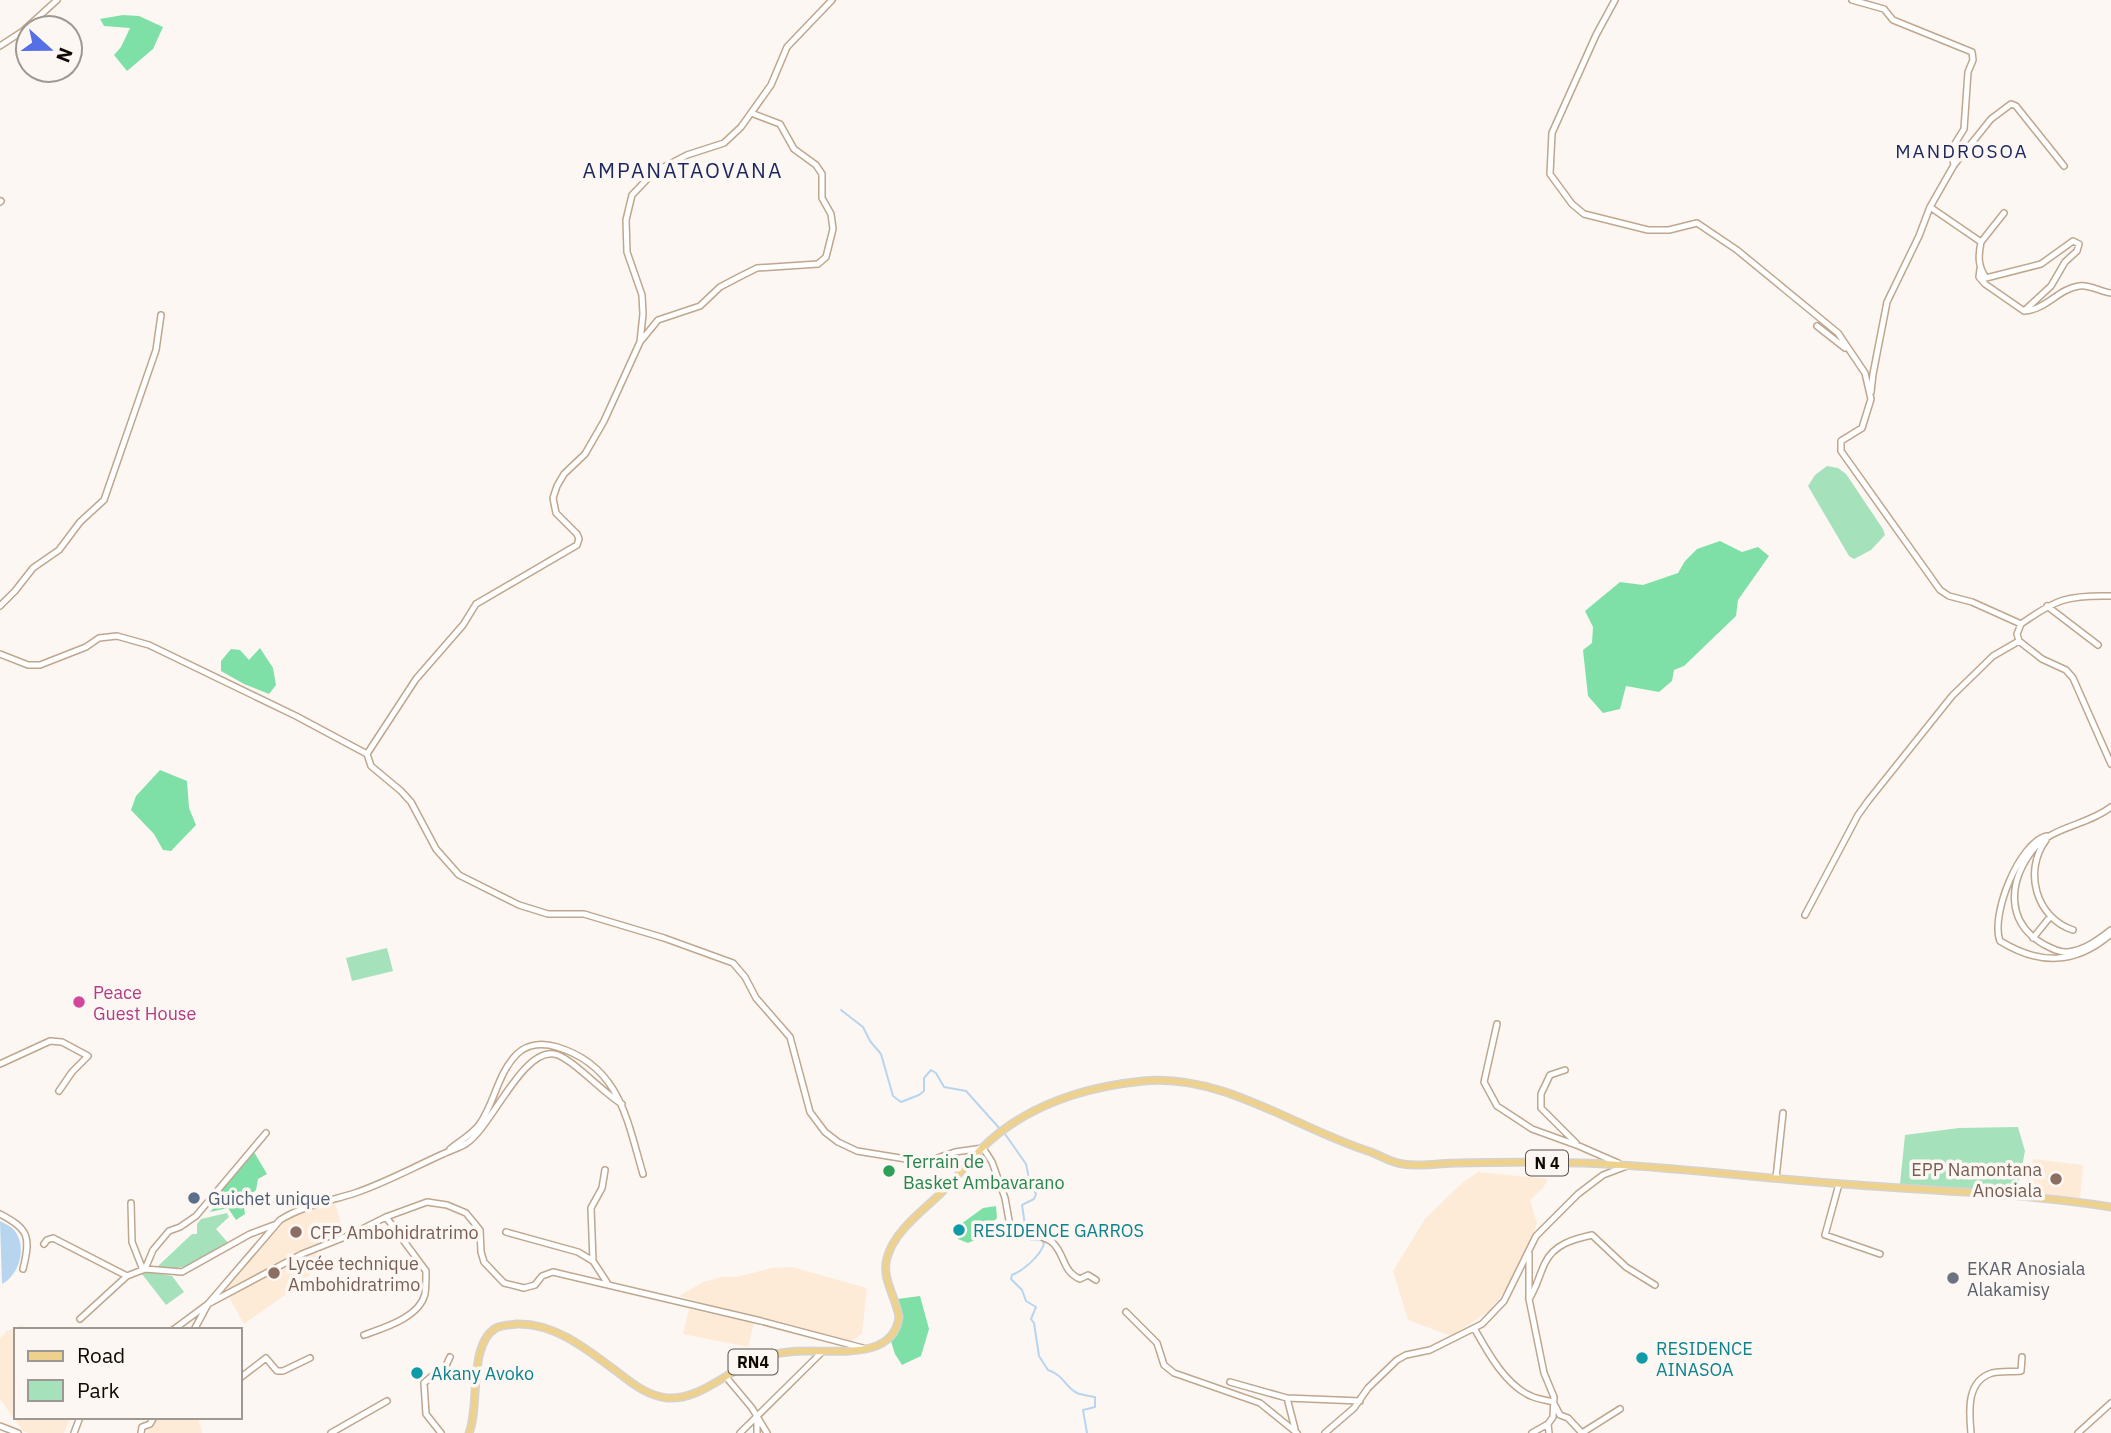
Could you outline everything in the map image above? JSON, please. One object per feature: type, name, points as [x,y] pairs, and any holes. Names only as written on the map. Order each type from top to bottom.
[{"type":"main road","name":"N 4","points":[[982,1148],[1006,1128],[1052,1102],[1085,1090],[1161,1081],[1212,1089],[1246,1098],[1348,1146],[1402,1164],[1581,1163],[1736,1173],[1971,1194],[2045,1197],[2111,1207]]},
{"type":"main road","points":[[868,1349],[887,1341],[898,1324],[897,1303],[885,1271],[895,1239],[953,1182],[982,1148]]},
{"type":"main road","name":"RN4","points":[[468,1433],[474,1417],[476,1375],[481,1355],[488,1337],[500,1326],[524,1324],[548,1328],[591,1353],[635,1386],[667,1398],[691,1395],[768,1356],[791,1351],[868,1349]]},
{"type":"street","points":[[0,46],[23,31],[57,0]]},
{"type":"street","points":[[640,342],[642,295],[627,252],[626,220],[632,195],[654,172],[687,155],[724,143],[741,127],[771,85],[787,47],[832,0]]},
{"type":"street","points":[[1615,0],[1596,35],[1552,133],[1550,174],[1572,204],[1584,214],[1648,230],[1670,230],[1697,223],[1737,250],[1838,333],[1865,373],[1871,399]]},
{"type":"street","points":[[1852,0],[1884,9],[1893,19],[1972,52],[1964,129],[1951,150],[1954,165]]},
{"type":"street","points":[[2021,624],[1940,590],[1841,452],[1841,441],[1862,428],[1871,399],[1872,374],[1887,302],[1930,207],[1954,165],[1991,119],[2011,104],[2023,111],[2064,166]]},
{"type":"street","points":[[367,754],[416,679],[463,625],[476,604],[577,545],[577,534],[556,513],[553,498],[557,486],[564,474],[585,454],[604,421],[640,342],[658,320],[700,306],[720,287],[757,268],[818,264],[826,257],[833,229],[831,214],[822,198],[822,174],[816,165],[794,149],[780,124],[751,113]]},
{"type":"street","points":[[1930,207],[1981,242]]},
{"type":"street","points":[[2004,213],[1981,242],[1978,255],[1979,277],[1985,284],[2024,311],[2042,307],[2078,286],[2111,293]]},
{"type":"street","points":[[1980,269],[1986,278],[2018,272],[2041,264],[2073,241],[2079,244],[2077,251],[2065,262],[2051,286],[2024,311]]},
{"type":"street","points":[[0,606],[15,592],[33,568],[59,550],[80,522],[104,500],[156,350],[161,316]]},
{"type":"street","points":[[1817,326],[1851,352]]},
{"type":"street","points":[[2111,596],[2075,596],[2047,606],[2021,624],[2017,634],[2019,641],[2042,659],[2066,670],[2073,678],[2111,764]]},
{"type":"street","points":[[2047,606],[2098,645]]},
{"type":"street","points":[[1,657],[28,665],[40,665],[86,648],[99,638],[117,636],[149,645],[296,716],[367,754],[371,766],[411,802],[436,849],[459,875],[519,905],[548,914],[584,914],[664,938],[733,963],[745,977],[756,998],[790,1037],[810,1112],[825,1132],[857,1151],[912,1160],[934,1159],[982,1148],[992,1162],[1005,1198],[1010,1226],[1014,1229],[1030,1229],[1033,1234],[1050,1240],[1067,1272],[1080,1279],[1088,1275],[1096,1280]]},
{"type":"street","points":[[1805,915],[1868,801],[1952,696],[1993,656],[2019,641]]},
{"type":"street","points":[[2111,807],[2094,818],[2034,841],[2025,850],[1997,918],[1997,933],[2000,941],[2030,955],[2063,959],[2092,948],[2111,932]]},
{"type":"street","points":[[2050,835],[2040,848],[2034,869],[2039,900],[2050,917],[2073,930]]},
{"type":"street","points":[[2050,835],[2030,853],[2016,887],[2015,911],[2024,928],[2033,938],[2053,950],[2066,953],[2091,945],[2111,932]]},
{"type":"street","points":[[2033,938],[2050,917]]},
{"type":"street","points":[[1497,1024],[1484,1082],[1497,1106],[1532,1129],[1627,1166]]},
{"type":"street","points":[[0,1064],[50,1041],[62,1042],[88,1056],[72,1072],[59,1091]]},
{"type":"street","points":[[444,1153],[479,1124],[510,1062],[520,1051],[532,1045],[546,1045],[560,1048],[594,1066],[606,1076],[622,1104],[643,1174]]},
{"type":"street","points":[[80,1319],[127,1276],[144,1269],[183,1272],[292,1213],[359,1192],[467,1143],[486,1126],[498,1104],[530,1063],[540,1056],[553,1053],[566,1059],[622,1104]]},
{"type":"street","points":[[1565,1070],[1550,1075],[1541,1094],[1541,1108],[1579,1146]]},
{"type":"street","points":[[1776,1178],[1783,1113]]},
{"type":"street","points":[[144,1269],[153,1251],[169,1231],[195,1216],[266,1133]]},
{"type":"street","points":[[1325,1433],[1360,1401],[1368,1388],[1397,1360],[1406,1355],[1430,1350],[1482,1324],[1504,1301],[1536,1236],[1578,1194],[1603,1175],[1627,1166]]},
{"type":"street","points":[[593,1262],[591,1208],[602,1188],[605,1170]]},
{"type":"street","points":[[1839,1184],[1825,1235],[1880,1254]]},
{"type":"street","points":[[176,1328],[208,1304],[302,1254],[427,1202],[447,1205],[466,1213],[480,1230],[484,1262],[504,1283],[524,1288],[535,1285],[542,1276],[553,1272],[868,1349]]},
{"type":"street","points":[[131,1203],[132,1242],[144,1269]]},
{"type":"street","points":[[0,1214],[19,1224],[26,1234],[28,1242],[23,1269]]},
{"type":"street","points":[[364,1335],[402,1318],[413,1311],[424,1297],[426,1271],[386,1217]]},
{"type":"street","points":[[195,1328],[208,1304],[276,1224]]},
{"type":"street","points":[[506,1232],[578,1252],[593,1262],[609,1286]]},
{"type":"street","points":[[1529,1299],[1537,1287],[1546,1261],[1567,1240],[1592,1235],[1626,1267],[1655,1285]]},
{"type":"street","points":[[44,1244],[53,1238],[127,1276]]},
{"type":"street","points":[[1529,1251],[1529,1299],[1544,1373],[1554,1397],[1553,1417],[1548,1424],[1532,1433]]},
{"type":"street","points":[[1126,1312],[1157,1343],[1164,1365],[1174,1373],[1260,1403],[1296,1432]]},
{"type":"street","points":[[1474,1328],[1493,1361],[1521,1390],[1532,1397],[1553,1402],[1560,1415],[1568,1418],[1582,1433],[1620,1409]]},
{"type":"street","points":[[740,1433],[822,1352]]},
{"type":"street","points":[[441,1433],[426,1414],[424,1383],[432,1376],[440,1376],[450,1357]]},
{"type":"street","points":[[1971,1433],[1970,1400],[1976,1384],[1991,1373],[2021,1371],[2021,1357]]},
{"type":"street","points":[[242,1376],[266,1358],[276,1371],[283,1371],[310,1358]]},
{"type":"street","points":[[726,1377],[767,1433]]},
{"type":"street","points":[[1230,1382],[1287,1398],[1360,1401]]},
{"type":"street","points":[[1287,1398],[1296,1432]]},
{"type":"street","points":[[331,1433],[387,1401]]},
{"type":"street","points":[[2078,1433],[2111,1403]]},
{"type":"street","points":[[757,1416],[757,1433]]},
{"type":"street","points":[[141,1433],[142,1427],[150,1424],[153,1419]]},
{"type":"street","points":[[1548,1424],[1549,1433]]},
{"type":"street","points":[[0,1426],[18,1433]]},
{"type":"shaded area","name":"EPP Namontana Anosiala","points":[[2033,1159],[2083,1165],[2080,1199],[2028,1193]]},
{"type":"shaded area","points":[[1478,1172],[1548,1179],[1530,1200],[1537,1223],[1509,1285],[1489,1311],[1451,1336],[1408,1320],[1393,1271],[1425,1219],[1462,1183]]},
{"type":"shaded area","name":"Lycée technique Ambohidratrimo","points":[[334,1201],[341,1223],[316,1235],[322,1250],[320,1263],[303,1282],[244,1324],[224,1288],[284,1220],[293,1214]]},
{"type":"shaded area","points":[[792,1267],[867,1288],[862,1334],[846,1344],[679,1296],[703,1282],[722,1277],[737,1277],[772,1268]]},
{"type":"shaded area","points":[[689,1309],[754,1323],[748,1347],[683,1334]]},
{"type":"shaded area","points":[[14,1328],[14,1418],[0,1399],[0,1338]]},
{"type":"shaded area","points":[[14,1419],[70,1419],[64,1433],[23,1431]]},
{"type":"shaded area","points":[[150,1419],[198,1419],[202,1433],[147,1433]]},
{"type":"green space","points":[[123,15],[139,16],[163,27],[153,49],[127,71],[114,55],[130,28],[104,26],[100,19]]},
{"type":"green space","points":[[1827,466],[1838,468],[1846,474],[1885,535],[1871,550],[1854,559],[1849,556],[1808,486],[1815,475]]},
{"type":"green space","points":[[1720,541],[1742,552],[1758,547],[1769,556],[1738,600],[1736,616],[1684,666],[1674,670],[1672,681],[1659,692],[1626,686],[1620,709],[1603,713],[1588,696],[1583,650],[1592,643],[1593,627],[1585,611],[1620,582],[1643,585],[1678,573],[1697,549]]},
{"type":"green space","points":[[260,648],[273,668],[276,685],[269,694],[221,671],[221,661],[231,649],[240,650],[249,660]]},
{"type":"green space","points":[[160,770],[187,781],[189,808],[196,825],[171,851],[163,850],[154,834],[131,810],[136,796]]},
{"type":"green space","points":[[387,948],[393,971],[352,981],[346,958]]},
{"type":"green space","points":[[2018,1127],[2025,1151],[2017,1192],[1900,1184],[1905,1135],[1959,1128]]},
{"type":"green space","points":[[254,1152],[267,1174],[258,1179],[256,1190],[243,1201],[245,1214],[236,1220],[228,1208],[210,1212],[221,1200],[215,1195]]},
{"type":"green space","points":[[996,1206],[997,1218],[977,1239],[968,1243],[958,1239],[961,1224],[983,1208]]},
{"type":"green space","points":[[227,1213],[229,1217],[216,1229],[229,1244],[185,1266],[167,1269],[157,1267],[192,1234],[197,1234],[197,1224],[201,1219]]},
{"type":"green space","points":[[148,1272],[172,1276],[184,1292],[166,1305],[142,1274]]},
{"type":"green space","points":[[920,1296],[929,1329],[921,1356],[902,1365],[890,1338],[895,1331],[897,1299]]},
{"type":"water","points":[[0,1221],[14,1230],[21,1252],[13,1274],[2,1284]]},
{"type":"waterway","points":[[841,1010],[863,1027],[881,1054],[893,1096],[901,1102],[919,1095],[924,1091],[924,1078],[931,1070],[936,1073],[944,1087],[966,1091],[1001,1130]]},
{"type":"waterway","points":[[1005,1134],[1026,1164],[1030,1183],[1036,1194],[1034,1199],[1022,1205],[1025,1225]]},
{"type":"waterway","points":[[1025,1231],[1025,1235],[1031,1240],[1042,1240],[1044,1244],[1035,1258],[1012,1275],[1011,1279],[1022,1290],[1026,1301],[1036,1307],[1031,1319],[1039,1356],[1048,1370],[1077,1393],[1095,1397],[1095,1407],[1083,1410],[1087,1433]]},
{"type":"place","name":"Peace Guest House","points":[[79,1002]]},
{"type":"place","name":"Terrain de Basket Ambavarano","points":[[889,1171]]},
{"type":"place","name":"EPP Namontana Anosiala","points":[[2056,1179]]},
{"type":"place","name":"Guichet unique","points":[[194,1198]]},
{"type":"place","name":"RESIDENCE GARROS","points":[[959,1230]]},
{"type":"place","name":"CFP Ambohidratrimo","points":[[296,1232]]},
{"type":"place","name":"Lycée technique Ambohidratrimo","points":[[274,1273]]},
{"type":"place","name":"EKAR Anosiala Alakamisy","points":[[1953,1278]]},
{"type":"place","name":"RESIDENCE AINASOA","points":[[1642,1358]]},
{"type":"place","name":"Akany Avoko","points":[[417,1373]]},
{"type":"district","name":"MANDROSOA","points":[[1962,151]]},
{"type":"district","name":"AMPANATAOVANA","points":[[683,170]]}]
